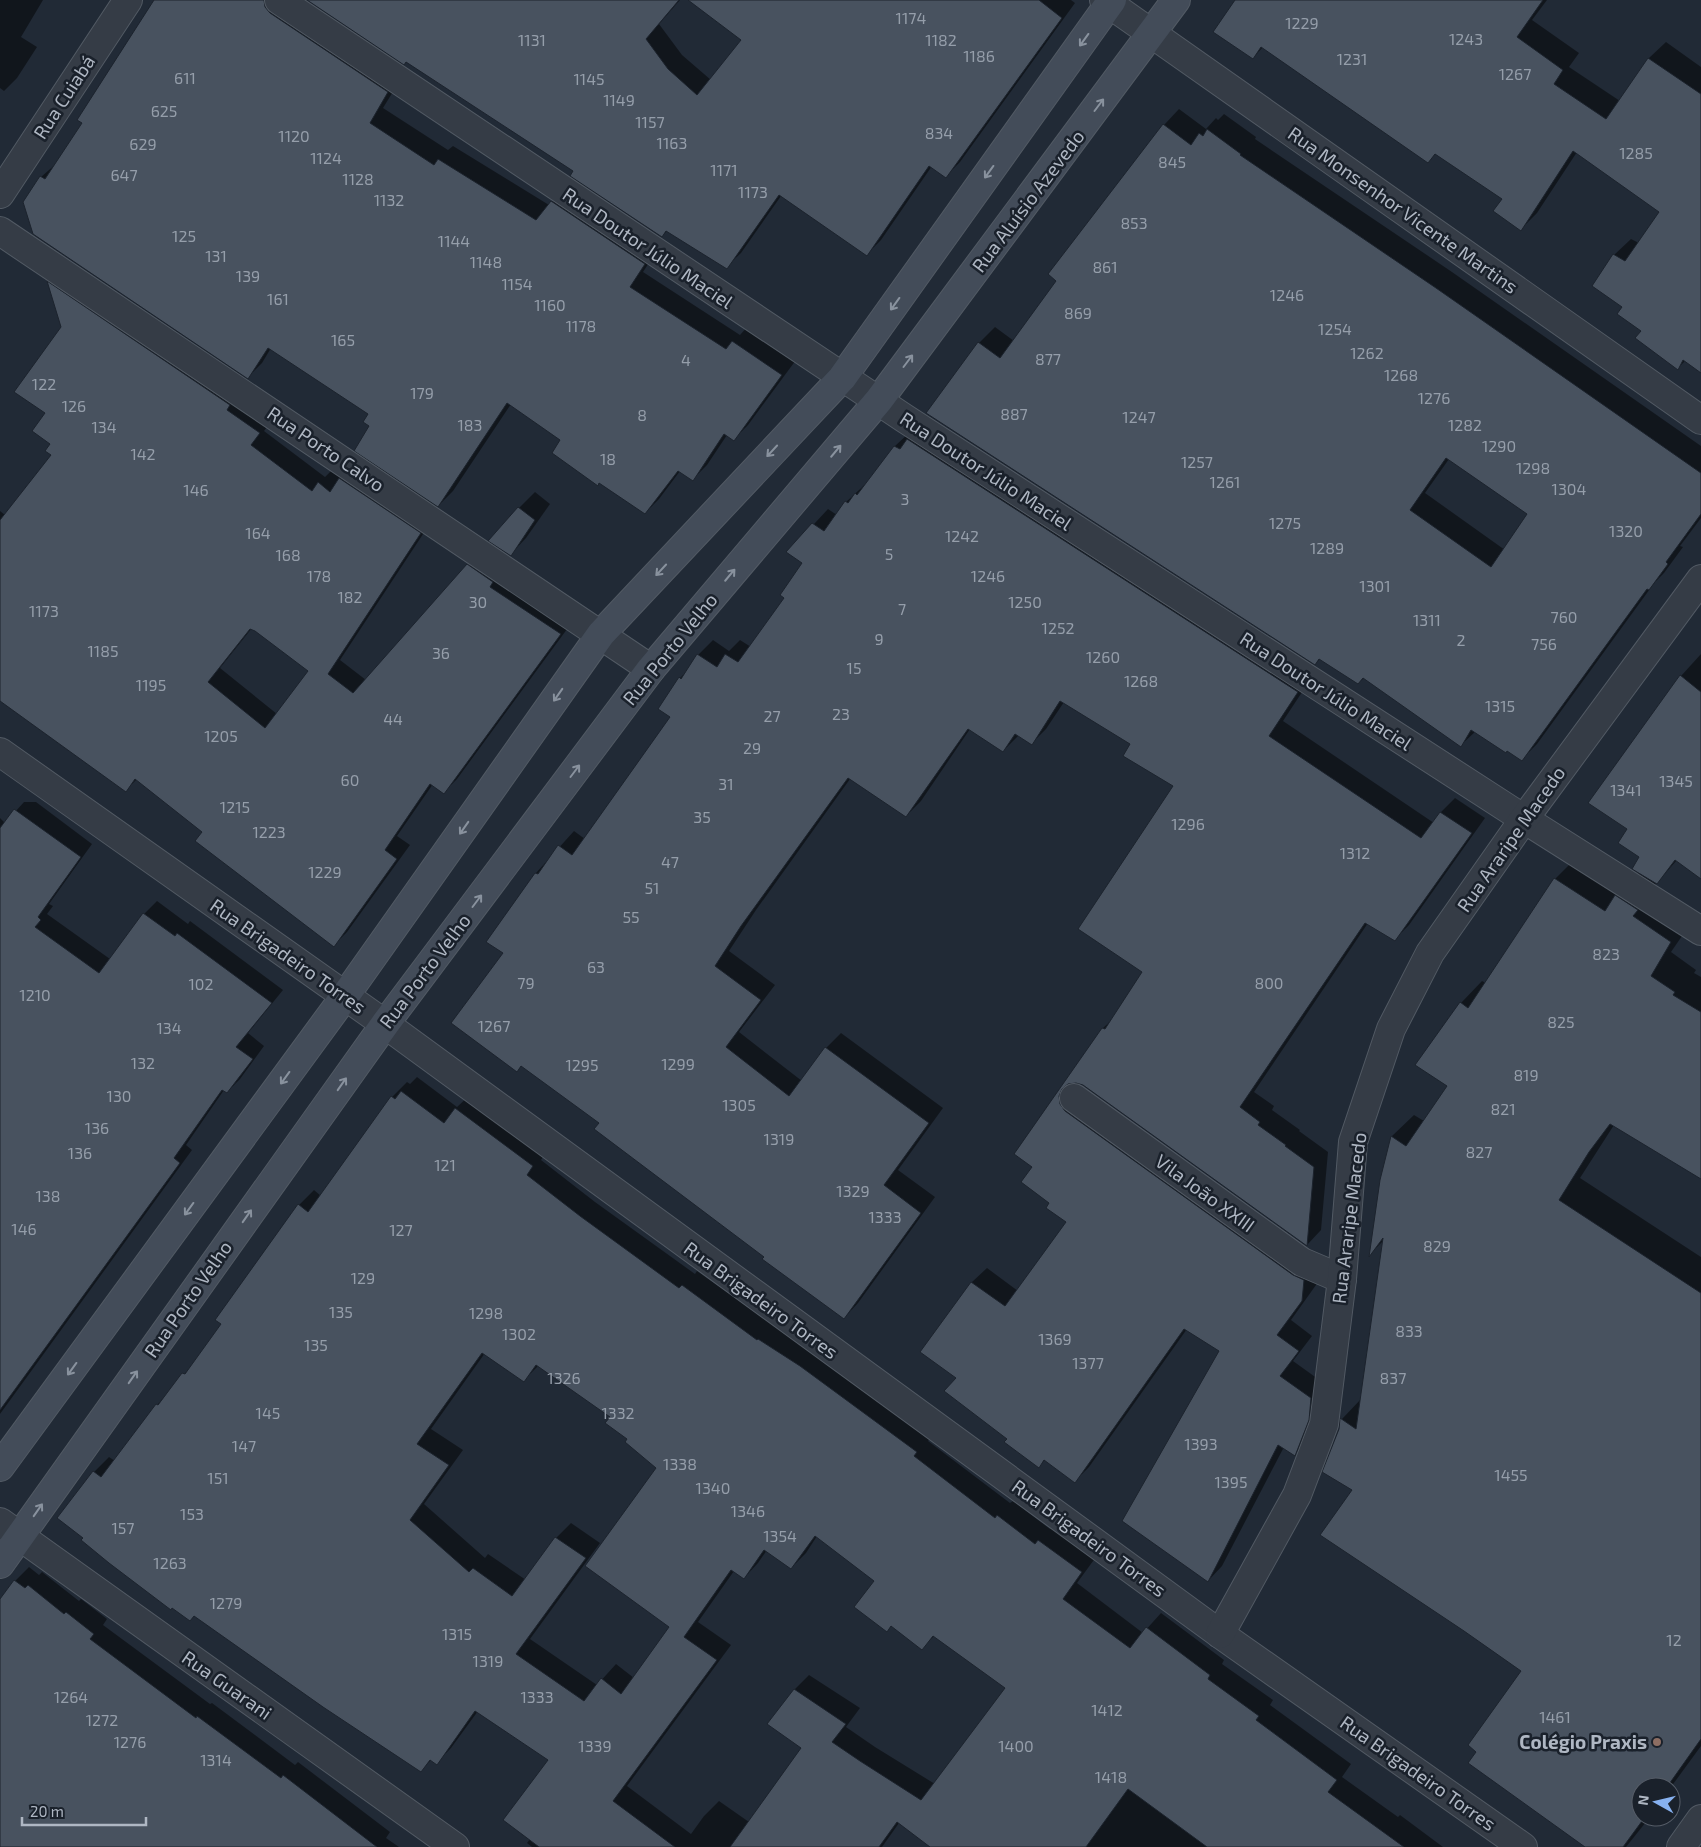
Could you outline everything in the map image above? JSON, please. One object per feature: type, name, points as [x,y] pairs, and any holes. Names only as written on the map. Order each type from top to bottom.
[{"type":"main road","name":"Rua Aluísio Azevedo","points":[[879,400],[1176,0]]},
{"type":"main road","points":[[0,1468],[345,996],[601,634],[842,378],[1108,1]]},
{"type":"main road","name":"Rua Porto Velho","points":[[0,1564],[10,1530],[651,669],[879,400]]},
{"type":"street","name":"Rua Cuiabá","points":[[0,194],[128,0]]},
{"type":"street","name":"Rua Doutor Júlio Maciel","points":[[279,0],[842,378],[879,400],[904,418],[1701,931]]},
{"type":"street","name":"Rua Monsenhor Vicente Martins","points":[[1108,1],[1152,34],[1701,420]]},
{"type":"street","name":"Rua Porto Calvo","points":[[0,231],[651,669]]},
{"type":"street","name":"Rua Araripe Macedo","points":[[1220,1634],[1297,1495],[1324,1424],[1342,1279],[1353,1142],[1390,1029],[1430,953],[1524,818],[1701,579]]},
{"type":"street","name":"Rua Brigadeiro Torres","points":[[0,752],[385,1024],[1220,1634],[1523,1847]]},
{"type":"street","name":"Vila João XXIII","points":[[1074,1098],[1302,1262],[1342,1279]]},
{"type":"street","name":"Rua Guarani","points":[[10,1530],[455,1847]]},
{"type":"street","points":[[1681,1847],[1701,1819]]},
{"type":"building","points":[[154,0],[264,0],[265,7],[270,13],[388,92],[370,123],[434,165],[438,159],[536,220],[551,201],[645,264],[630,287],[726,349],[732,341],[782,375],[734,441],[724,434],[693,481],[678,471],[645,514],[599,483],[598,486],[552,453],[560,440],[507,403],[438,507],[354,451],[369,426],[363,422],[368,414],[268,348],[248,379],[33,234],[23,202],[40,176],[45,179],[82,123],[77,120]]},
{"type":"building","points":[[307,0],[679,0],[646,39],[668,69],[697,95],[741,40],[688,0],[1039,0],[1062,18],[946,178],[929,166],[867,256],[779,195],[727,269],[666,231],[662,237],[570,176],[573,171],[406,62],[404,65]]},
{"type":"building","points":[[1235,0],[1543,0],[1517,37],[1563,70],[1554,84],[1606,119],[1648,58],[1701,94],[1701,373],[1683,360],[1678,370],[1635,338],[1641,331],[1617,314],[1622,307],[1592,286],[1613,254],[1625,261],[1659,212],[1573,151],[1521,231],[1493,211],[1502,199],[1435,154],[1428,163],[1261,47],[1253,59],[1213,32]]},
{"type":"building","points":[[1163,124],[1191,145],[1199,133],[1203,136],[1207,129],[1240,155],[1436,288],[1701,473],[1701,514],[1666,562],[1668,564],[1649,590],[1647,589],[1522,761],[1471,730],[1461,747],[1363,678],[1358,684],[1319,659],[1315,665],[926,413],[978,342],[1000,358],[1056,281],[1048,274]],"holes":[[[1446,458],[1527,514],[1491,567],[1410,510]]]},
{"type":"building","points":[[47,281],[230,405],[227,410],[260,433],[251,445],[312,491],[318,482],[330,492],[339,478],[421,533],[328,674],[353,693],[467,564],[493,582],[490,587],[561,634],[444,794],[430,784],[385,850],[397,859],[334,947],[195,841],[202,832],[135,779],[126,792],[0,701],[0,520],[51,455],[45,451],[50,444],[32,431],[45,413],[14,392],[61,327]],"holes":[[[250,629],[308,671],[265,728],[208,682]]]},
{"type":"building","points":[[907,439],[1298,692],[1269,736],[1421,838],[1440,812],[1472,833],[1395,941],[1365,923],[1240,1107],[1260,1122],[1258,1125],[1314,1167],[1307,1246],[1083,1085],[1076,1083],[1068,1084],[1062,1089],[1059,1096],[1060,1104],[1065,1111],[1293,1275],[1304,1280],[1302,1301],[1277,1335],[1299,1351],[1280,1376],[1311,1398],[1309,1420],[1295,1456],[1278,1445],[1208,1582],[1122,1521],[1219,1351],[1184,1329],[1075,1483],[1044,1460],[1039,1468],[1004,1442],[1007,1439],[944,1391],[956,1378],[920,1352],[971,1282],[1005,1306],[1066,1222],[1046,1208],[1049,1203],[1021,1182],[1032,1167],[1014,1154],[1102,1028],[1105,1029],[1142,972],[1078,929],[1173,786],[1123,756],[1130,744],[1060,701],[1032,745],[1015,734],[1003,752],[968,729],[906,817],[848,778],[741,926],[715,966],[761,1000],[726,1047],[789,1096],[825,1047],[929,1123],[884,1185],[921,1213],[844,1319],[762,1259],[764,1257],[594,1129],[599,1123],[521,1066],[517,1072],[451,1023],[503,953],[486,942],[535,873],[538,874],[558,845],[572,855],[670,717],[658,709],[679,677],[681,679],[697,654],[717,667],[725,654],[738,662],[784,598],[780,595],[802,563],[786,552],[812,523],[824,531],[845,501],[848,503],[855,493],[857,495],[894,446],[900,449]]},
{"type":"building","points":[[518,507],[535,520],[511,556],[488,541]]},
{"type":"building","points":[[1680,675],[1701,692],[1701,879],[1675,860],[1657,884],[1632,869],[1639,857],[1618,843],[1627,829],[1588,803]]},
{"type":"building","points":[[14,809],[81,857],[38,917],[41,920],[35,927],[99,973],[143,913],[175,936],[177,933],[272,1003],[236,1047],[253,1059],[227,1093],[222,1090],[174,1158],[180,1163],[0,1410],[0,828]]},
{"type":"building","points":[[1554,878],[1605,911],[1615,895],[1638,910],[1633,916],[1671,942],[1651,976],[1675,992],[1673,995],[1701,1012],[1701,1179],[1610,1124],[1589,1152],[1559,1200],[1701,1293],[1701,1739],[1674,1777],[1631,1777],[1631,1827],[1638,1827],[1623,1847],[1585,1847],[1468,1763],[1476,1752],[1468,1745],[1521,1671],[1320,1535],[1352,1490],[1322,1472],[1339,1429],[1340,1418],[1356,1429],[1383,1238],[1369,1257],[1380,1180],[1391,1136],[1406,1146],[1447,1086],[1415,1065],[1460,1002],[1468,1008]]},
{"type":"building","points":[[401,1091],[444,1123],[455,1108],[533,1166],[527,1175],[580,1216],[679,1288],[682,1285],[757,1340],[800,1366],[917,1452],[914,1456],[995,1518],[997,1515],[1035,1544],[1038,1540],[1082,1572],[1063,1599],[1130,1648],[1146,1627],[1210,1675],[1208,1679],[1259,1716],[1256,1720],[1337,1780],[1328,1792],[1404,1847],[1207,1847],[1128,1789],[1086,1847],[930,1847],[897,1822],[879,1847],[730,1847],[801,1748],[767,1724],[794,1689],[846,1724],[832,1742],[921,1800],[1005,1688],[933,1636],[922,1650],[891,1626],[887,1632],[854,1607],[874,1581],[815,1536],[791,1569],[764,1550],[744,1579],[731,1570],[684,1637],[717,1660],[613,1801],[675,1847],[539,1847],[503,1820],[548,1760],[475,1711],[437,1765],[430,1760],[421,1772],[323,1707],[194,1616],[190,1621],[172,1608],[171,1610],[109,1563],[81,1540],[83,1538],[57,1518],[93,1471],[101,1477],[156,1404],[158,1405],[182,1373],[185,1374],[221,1324],[215,1320],[298,1204],[308,1212],[391,1096],[395,1099]],"holes":[[[482,1353],[524,1382],[536,1365],[610,1417],[605,1423],[627,1439],[625,1442],[656,1468],[585,1566],[669,1627],[621,1694],[601,1678],[584,1701],[516,1654],[586,1558],[555,1537],[512,1596],[473,1568],[469,1572],[410,1520],[449,1465],[417,1444]]]},
{"type":"building","points":[[14,1580],[25,1588],[28,1585],[64,1614],[66,1612],[94,1634],[90,1639],[196,1718],[197,1716],[281,1778],[283,1775],[377,1847],[0,1847],[0,1599]]},
{"type":"place","name":"Colégio Praxis","points":[[1657,1742]]}]
